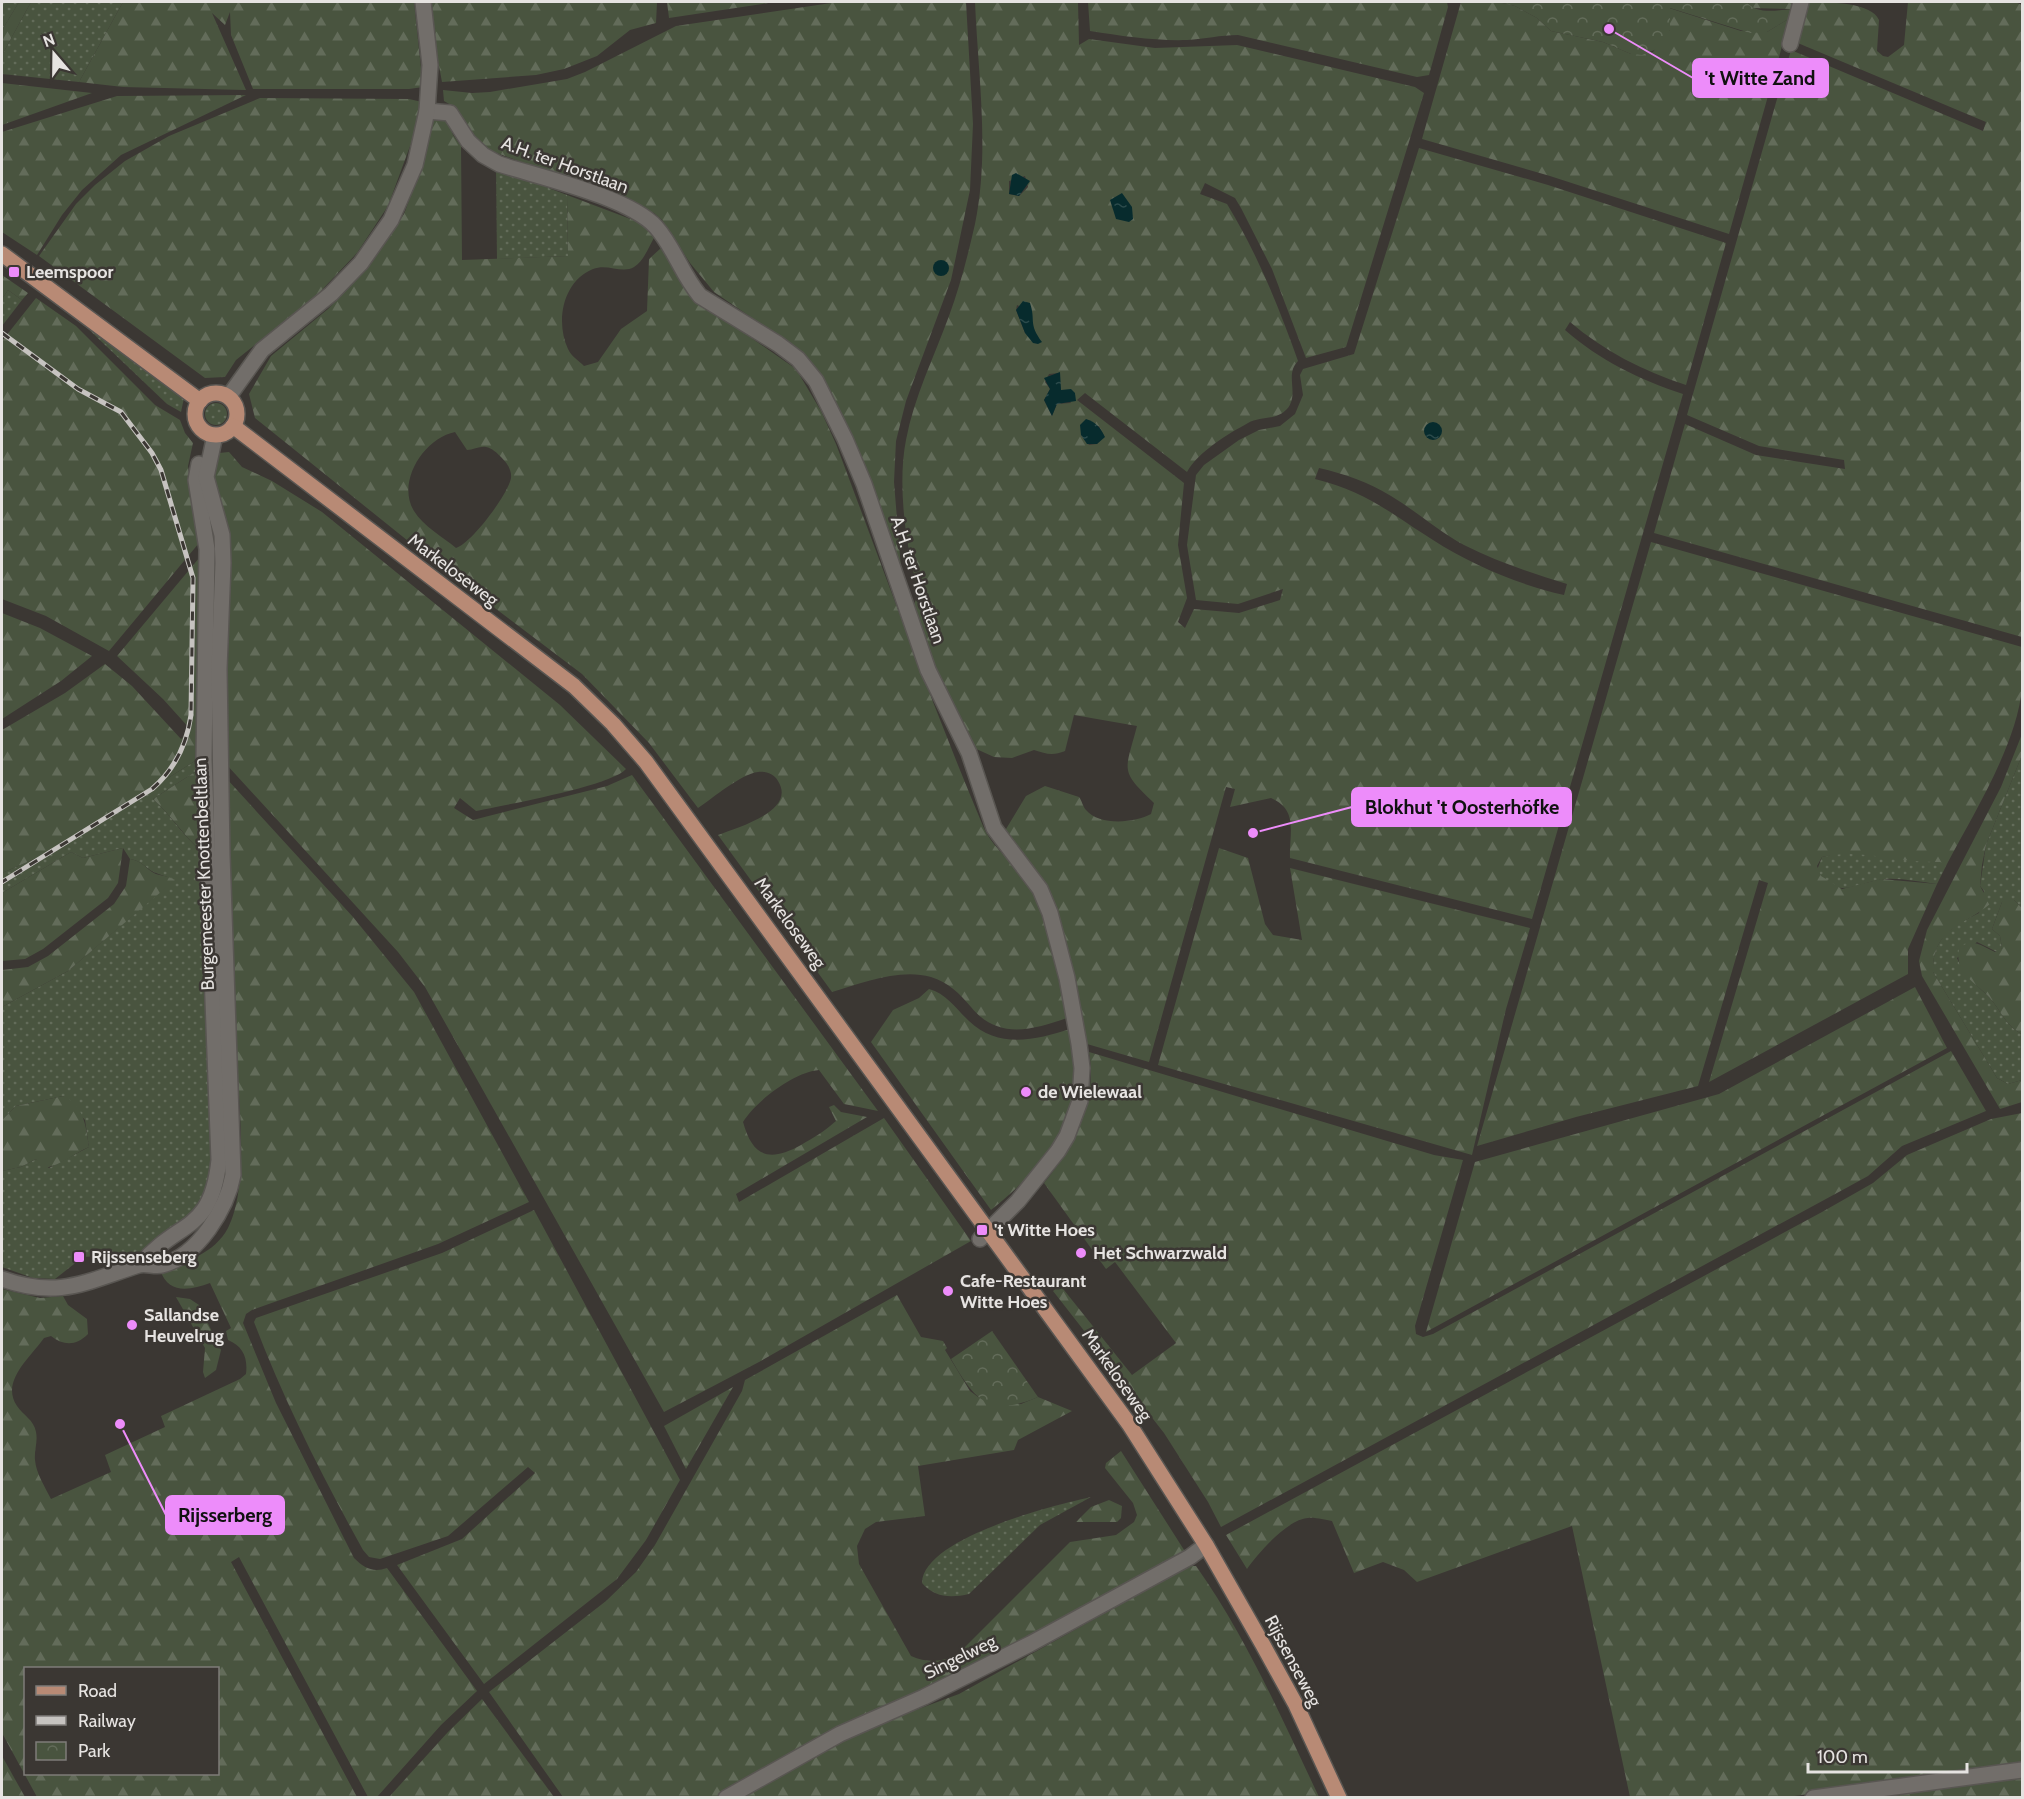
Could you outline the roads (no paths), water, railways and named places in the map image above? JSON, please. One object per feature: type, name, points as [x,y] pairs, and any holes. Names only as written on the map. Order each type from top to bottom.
[{"type":"main road","points":[[2,254],[200,401]]},
{"type":"main road","points":[[216,392],[229,396],[237,410],[233,426],[228,431],[211,434],[196,420],[195,413],[200,401],[216,392]]},
{"type":"main road","name":"Markeloseweg","points":[[233,426],[574,686],[613,724],[674,797],[984,1235],[1122,1415],[1206,1545]]},
{"type":"main road","name":"Rijssenseweg","points":[[1206,1545],[1296,1705],[1339,1797]]},
{"type":"street","points":[[229,396],[262,350],[331,294],[378,242],[407,188],[427,111],[430,65],[423,2]]},
{"type":"street","points":[[1790,44],[1801,2]]},
{"type":"street","name":"A.H. ter Horstlaan","points":[[427,111],[450,113],[468,141],[483,155],[499,164],[621,204],[649,220],[668,242],[700,296],[778,344],[798,359],[816,381],[826,400],[864,484],[928,670],[969,753],[994,828],[1025,867],[1045,900],[1067,978],[1082,1068],[1080,1101],[1075,1119],[1058,1151],[1018,1201],[984,1235]]},
{"type":"street","name":"Burgemeester Knottenbeltlaan","points":[[2,1279],[27,1288],[57,1290],[141,1264],[162,1265],[187,1250],[213,1225],[227,1200],[233,1175],[204,759],[207,549],[196,480],[211,434]]},
{"type":"street","name":"Singelweg","points":[[726,1797],[840,1734],[924,1697],[1030,1644],[1190,1557],[1206,1545]]},
{"type":"street","points":[[1813,1797],[2022,1770]]},
{"type":"water","points":[[1016,173],[1030,181],[1019,196],[1009,194],[1012,175]]},
{"type":"water","points":[[1122,193],[1132,207],[1133,219],[1129,222],[1116,219],[1110,200]]},
{"type":"water","points":[[941,260],[947,262],[949,268],[947,274],[941,276],[935,274],[933,268],[935,262]]},
{"type":"water","points":[[1023,301],[1030,303],[1034,326],[1042,342],[1038,344],[1033,343],[1025,333],[1016,310]]},
{"type":"water","points":[[1060,372],[1061,390],[1071,389],[1075,393],[1076,401],[1057,404],[1052,416],[1044,400],[1050,389],[1044,378]]},
{"type":"water","points":[[1086,419],[1097,425],[1105,437],[1097,444],[1087,444],[1081,435],[1080,425]]},
{"type":"water","points":[[1433,422],[1439,425],[1442,431],[1439,437],[1433,440],[1427,437],[1424,431],[1427,425]]},
{"type":"railway","points":[[2,333],[78,389],[121,412],[152,453],[161,470],[193,578],[191,715],[183,746],[173,765],[152,789],[2,882]]},
{"type":"place","name":"'t Witte Zand","points":[[1609,29]]},
{"type":"place","name":"Leemspoor","points":[[14,272]]},
{"type":"place","name":"Blokhut 't Oosterhöfke","points":[[1253,833]]},
{"type":"place","name":"de Wielewaal","points":[[1026,1092]]},
{"type":"place","name":"'t Witte Hoes","points":[[982,1230]]},
{"type":"place","name":"Het Schwarzwald","points":[[1081,1253]]},
{"type":"place","name":"Rijssenseberg","points":[[79,1257]]},
{"type":"place","name":"Cafe-Restaurant Witte Hoes","points":[[948,1291]]},
{"type":"place","name":"Sallandse Heuvelrug","points":[[132,1325]]},
{"type":"place","name":"Rijsserberg","points":[[120,1424]]}]
